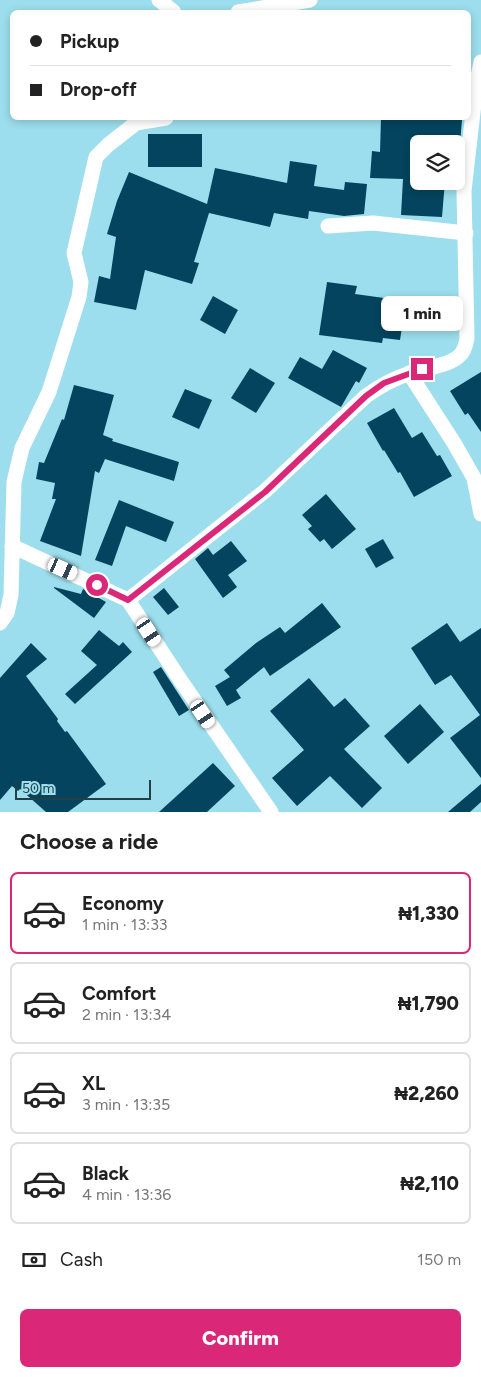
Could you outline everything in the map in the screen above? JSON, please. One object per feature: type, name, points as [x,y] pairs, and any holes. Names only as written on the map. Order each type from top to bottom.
[{"type":"street","points":[[159,0],[172,10]]},
{"type":"street","points":[[250,10],[310,0]]},
{"type":"street","points":[[128,600],[265,492],[366,396],[384,383],[409,373],[449,362],[459,356],[465,348],[467,338],[464,191],[476,86],[481,62]]},
{"type":"street","points":[[0,623],[7,612],[11,595],[14,482],[22,448],[49,392],[79,297],[81,282],[74,253],[96,157],[136,122],[151,120]]},
{"type":"street","points":[[328,226],[373,223],[466,233]]},
{"type":"street","points":[[409,373],[474,478],[481,514]]},
{"type":"street","points":[[12,546],[128,600],[271,812]]},
{"type":"building","points":[[381,120],[462,120],[461,135],[410,135],[410,190],[444,190],[442,217],[401,215],[403,179],[370,178],[372,151],[380,152]]},
{"type":"building","points":[[148,134],[202,134],[202,167],[148,167]]},
{"type":"building","points":[[290,161],[317,165],[314,186],[344,190],[345,182],[367,184],[364,214],[344,216],[309,211],[308,219],[274,213],[270,227],[209,213],[194,262],[199,263],[192,284],[145,270],[136,310],[94,302],[99,276],[110,279],[116,237],[107,234],[117,201],[129,172],[207,204],[215,168],[287,183]]},
{"type":"building","points":[[327,282],[357,286],[355,294],[406,301],[400,340],[383,338],[382,343],[319,335]]},
{"type":"building","points":[[213,296],[238,310],[225,334],[200,320]]},
{"type":"building","points":[[333,350],[367,368],[359,383],[356,381],[341,407],[288,378],[300,357],[322,369]]},
{"type":"building","points":[[250,368],[275,383],[256,413],[231,398]]},
{"type":"building","points":[[481,372],[481,432],[468,413],[465,415],[450,391]]},
{"type":"building","points":[[74,385],[114,395],[103,435],[113,439],[112,441],[179,462],[174,481],[105,459],[99,473],[95,471],[81,556],[40,541],[56,499],[52,499],[55,483],[36,479],[39,462],[44,463],[62,419],[64,420]]},
{"type":"building","points":[[185,389],[212,400],[199,429],[172,417]]},
{"type":"building","points":[[394,408],[412,438],[422,432],[437,456],[440,455],[452,476],[414,497],[400,472],[398,473],[383,451],[367,423]]},
{"type":"building","points":[[326,494],[356,529],[332,549],[324,539],[320,542],[308,529],[312,526],[302,515]]},
{"type":"building","points":[[119,500],[174,522],[166,542],[126,526],[112,566],[95,560]]},
{"type":"building","points":[[383,539],[394,558],[376,568],[365,549]]},
{"type":"building","points":[[231,541],[247,561],[228,575],[237,587],[223,598],[195,559],[208,548],[213,555]]},
{"type":"building","points":[[54,587],[81,594],[83,589],[106,602],[94,618]]},
{"type":"building","points":[[164,588],[179,607],[168,615],[153,597]]},
{"type":"building","points":[[322,603],[341,627],[270,676],[264,667],[236,690],[241,698],[227,706],[215,686],[230,677],[224,670],[256,643],[280,627],[285,633]]},
{"type":"building","points":[[447,623],[460,642],[481,628],[481,778],[450,738],[480,715],[451,675],[435,685],[411,648]]},
{"type":"building","points":[[99,630],[119,646],[123,642],[132,652],[75,704],[65,694],[97,665],[81,651]]},
{"type":"building","points":[[31,643],[47,659],[26,676],[58,719],[57,721],[65,732],[67,731],[106,784],[68,812],[46,812],[20,789],[18,791],[12,786],[0,800],[0,678]]},
{"type":"building","points":[[161,667],[189,710],[179,716],[153,672]]},
{"type":"building","points":[[309,678],[334,707],[345,698],[370,726],[344,749],[382,788],[362,808],[330,776],[297,806],[272,778],[304,750],[270,711]]},
{"type":"building","points":[[420,704],[444,732],[408,764],[384,736]]},
{"type":"building","points":[[213,763],[235,786],[207,812],[159,812]]},
{"type":"building","points":[[481,784],[481,802],[470,812],[448,812]]},
{"type":"route","points":[[97,585],[128,600],[265,492],[366,396],[384,383],[422,369]]}]
